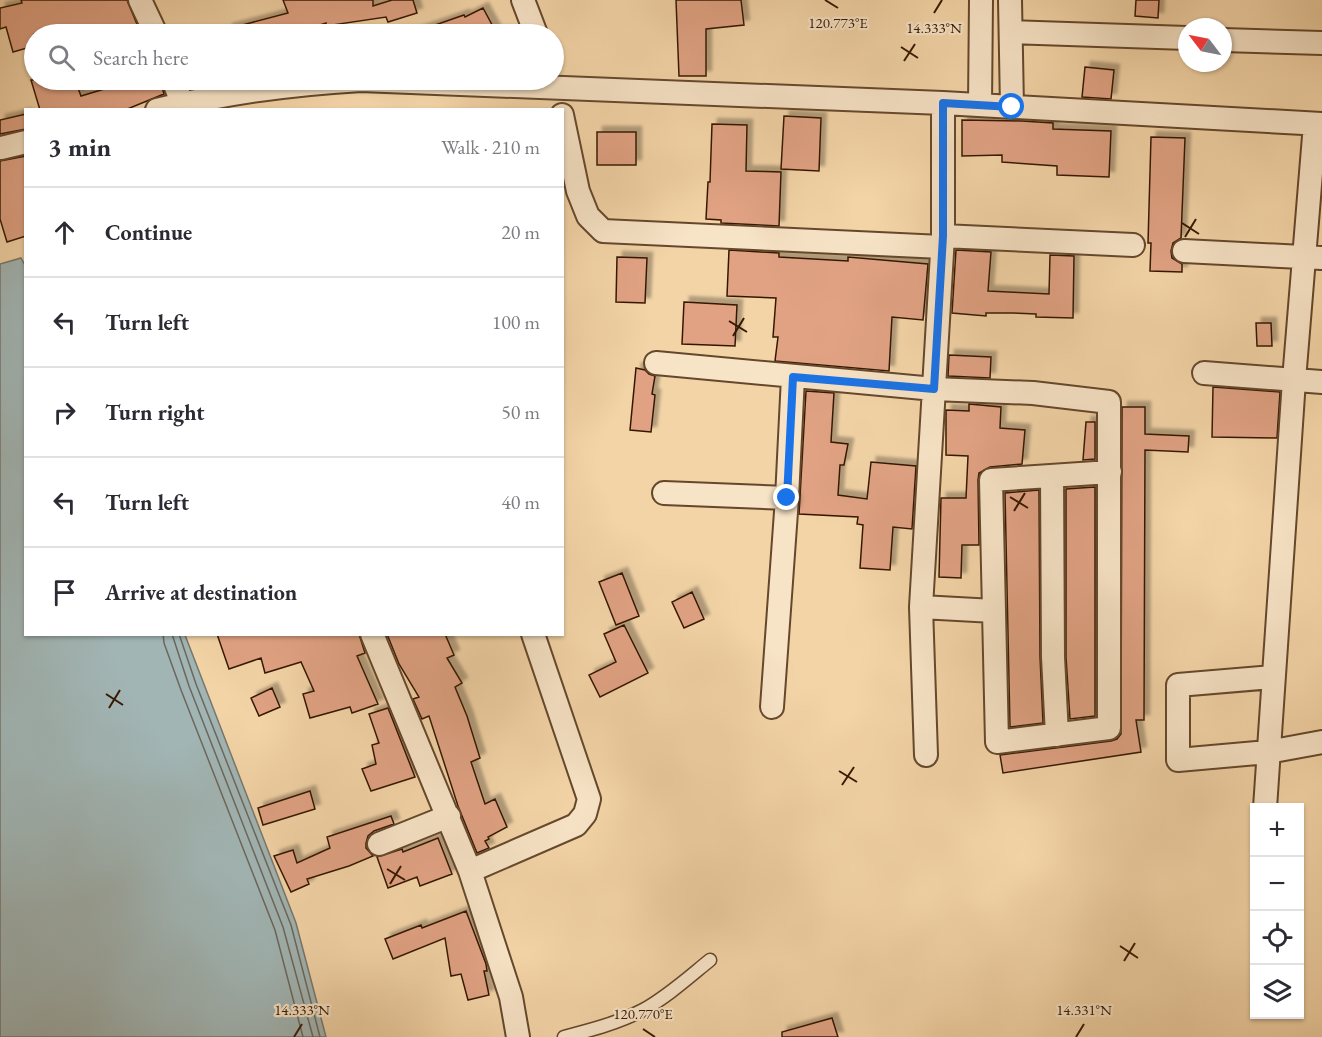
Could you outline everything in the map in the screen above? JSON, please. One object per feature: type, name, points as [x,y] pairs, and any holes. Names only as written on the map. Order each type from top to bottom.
[{"type":"street","points":[[140,0],[151,24]]},
{"type":"street","points":[[523,0],[532,24]]},
{"type":"street","points":[[980,105],[981,0]]},
{"type":"street","points":[[1010,0],[1012,107]]},
{"type":"street","points":[[1011,32],[1178,38]]},
{"type":"street","points":[[1232,40],[1322,44]]},
{"type":"street","points":[[177,90],[183,106],[268,90]]},
{"type":"street","points":[[524,90],[943,103],[1318,124],[1313,258],[1294,380],[1264,803]]},
{"type":"street","points":[[926,755],[921,607],[942,241],[943,103]]},
{"type":"street","points":[[564,124],[578,191],[588,216],[603,231],[1133,245]]},
{"type":"street","points":[[1,148],[24,142]]},
{"type":"street","points":[[1184,251],[1313,258]]},
{"type":"street","points":[[656,363],[934,389],[1033,393],[1109,402],[1110,472],[1109,728],[997,742],[991,480],[1110,472]]},
{"type":"street","points":[[1204,373],[1322,382]]},
{"type":"street","points":[[772,707],[793,377]]},
{"type":"street","points":[[1052,476],[1056,735]]},
{"type":"street","points":[[664,493],[787,498]]},
{"type":"street","points":[[921,607],[994,610]]},
{"type":"street","points":[[373,636],[470,871],[511,997],[518,1037]]},
{"type":"street","points":[[470,871],[576,825],[585,814],[589,799],[534,636]]},
{"type":"street","points":[[1274,677],[1178,685],[1178,760],[1268,752],[1322,742]]},
{"type":"street","points":[[379,844],[449,816]]},
{"type":"lane","points":[[564,1037],[597,1029],[643,1010],[660,1000],[710,960]]},
{"type":"water","points":[[21,258],[24,263],[24,636],[185,636],[296,923],[326,1037],[0,1037],[0,264]]},
{"type":"building","points":[[21,0],[127,0],[137,24],[24,24],[24,49],[13,52],[6,27],[0,29],[0,8],[22,3]]},
{"type":"building","points":[[283,0],[373,0],[373,6],[392,0],[413,0],[417,13],[388,22],[386,17],[339,24],[246,24],[288,13]]},
{"type":"building","points":[[676,0],[741,0],[744,25],[706,29],[706,76],[679,76]]},
{"type":"building","points":[[1136,0],[1159,0],[1158,18],[1135,16]]},
{"type":"building","points":[[483,8],[492,24],[438,24],[464,15],[465,17]]},
{"type":"building","points":[[1085,67],[1114,70],[1111,99],[1082,97]]},
{"type":"building","points":[[34,90],[79,90],[81,96],[101,90],[163,90],[164,94],[130,108],[39,108]]},
{"type":"building","points":[[24,114],[24,129],[0,134],[0,120]]},
{"type":"building","points":[[784,116],[821,118],[819,171],[781,169]]},
{"type":"building","points":[[962,120],[1053,123],[1053,129],[1111,131],[1109,177],[1057,175],[1057,166],[1002,162],[1002,155],[962,156]]},
{"type":"building","points":[[712,124],[747,125],[746,171],[781,172],[779,226],[721,223],[721,220],[706,219]]},
{"type":"building","points":[[597,132],[636,132],[636,165],[597,165]]},
{"type":"building","points":[[1151,137],[1185,138],[1181,238],[1173,243],[1171,251],[1172,258],[1182,264],[1182,272],[1150,271],[1151,243],[1148,243]]},
{"type":"building","points":[[24,156],[24,237],[7,242],[0,219],[0,161]]},
{"type":"building","points":[[729,250],[779,253],[779,257],[848,261],[848,257],[928,264],[923,320],[892,317],[889,371],[775,361],[778,337],[773,337],[776,298],[727,296]]},
{"type":"building","points":[[956,250],[991,252],[988,291],[1049,294],[1050,255],[1074,256],[1073,318],[1036,317],[1036,314],[1013,313],[986,313],[986,316],[952,313]]},
{"type":"building","points":[[617,257],[647,258],[645,303],[616,302]]},
{"type":"building","points":[[684,302],[737,305],[735,346],[682,344]]},
{"type":"building","points":[[1256,323],[1271,323],[1272,346],[1257,346]]},
{"type":"building","points":[[949,355],[991,357],[990,378],[948,376]]},
{"type":"building","points":[[636,368],[655,376],[651,432],[630,430]]},
{"type":"building","points":[[1213,387],[1280,392],[1277,438],[1212,437]]},
{"type":"building","points":[[806,391],[834,393],[831,442],[848,444],[844,465],[840,465],[838,495],[867,499],[871,462],[916,466],[912,529],[893,527],[890,570],[860,568],[863,525],[857,524],[858,517],[799,514]]},
{"type":"building","points":[[969,404],[1001,407],[1000,428],[1025,430],[1022,464],[990,467],[979,473],[979,545],[962,545],[961,578],[939,577],[941,498],[966,498],[968,456],[946,455],[946,410],[969,411]]},
{"type":"building","points":[[1122,407],[1145,407],[1145,434],[1189,436],[1188,452],[1145,450],[1144,720],[1136,720],[1141,752],[1003,773],[1000,755],[1111,741],[1117,739],[1121,734]]},
{"type":"building","points":[[1086,422],[1095,422],[1095,459],[1083,460]]},
{"type":"building","points":[[1095,487],[1095,716],[1070,719],[1066,657],[1066,489]]},
{"type":"building","points":[[1039,490],[1040,657],[1043,723],[1010,727],[1005,493]]},
{"type":"building","points":[[622,573],[639,616],[616,625],[599,582]]},
{"type":"building","points":[[692,592],[704,619],[684,628],[672,602]]},
{"type":"building","points":[[624,625],[648,673],[600,697],[589,675],[616,662],[604,634]]},
{"type":"building","points":[[218,636],[360,636],[365,653],[357,656],[378,704],[352,713],[350,707],[310,718],[303,694],[314,691],[301,662],[265,673],[261,658],[229,669]]},
{"type":"building","points":[[388,636],[446,636],[454,655],[447,658],[462,683],[455,687],[480,758],[471,762],[485,804],[495,799],[507,827],[488,837],[489,839],[485,841],[489,848],[477,853],[458,806],[429,716],[422,719],[413,699],[419,697],[399,664]]},
{"type":"building","points":[[272,688],[280,707],[259,716],[251,698]]},
{"type":"building","points":[[388,708],[415,777],[371,791],[362,769],[376,764],[372,745],[379,743],[369,714]]},
{"type":"building","points":[[310,791],[315,809],[263,825],[258,808]]},
{"type":"building","points":[[391,816],[394,824],[374,831],[368,836],[366,848],[373,856],[307,879],[309,884],[291,892],[274,856],[293,850],[297,863],[330,848],[327,837]]},
{"type":"building","points":[[438,838],[452,874],[420,886],[417,877],[388,888],[377,857],[402,849],[403,852]]},
{"type":"building","points":[[466,911],[486,964],[487,971],[484,971],[489,995],[468,1000],[461,974],[451,976],[445,938],[393,959],[385,939]]},
{"type":"building","points":[[832,1018],[838,1037],[782,1037],[782,1032]]},
{"type":"route","points":[[787,498],[793,377],[934,389],[943,236],[943,103],[1012,107]]}]
